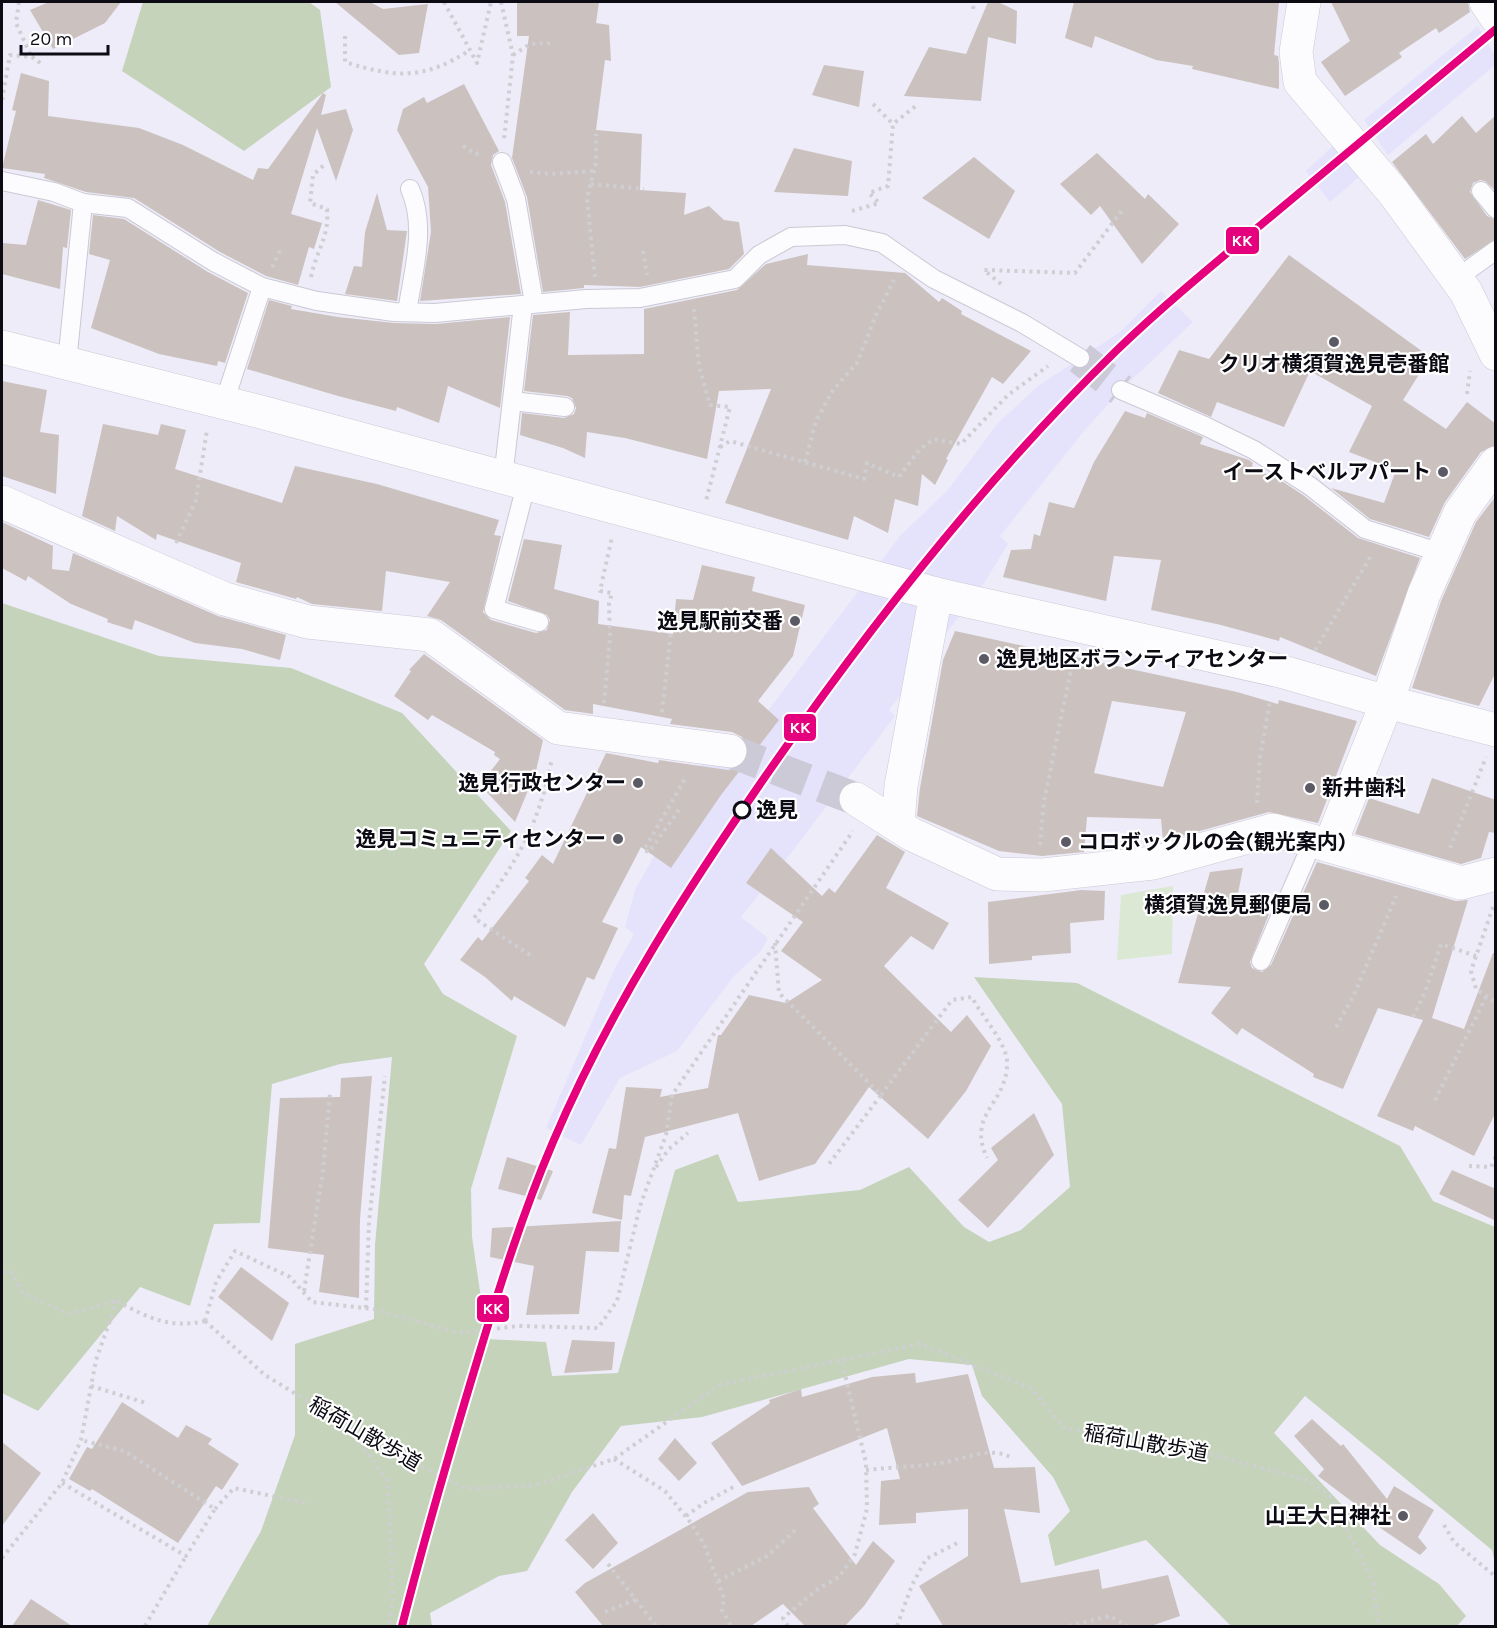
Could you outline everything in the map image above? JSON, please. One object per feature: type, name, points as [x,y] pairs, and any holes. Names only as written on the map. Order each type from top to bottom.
[{"type":"street","points":[[1304,2],[1296,52],[1300,82],[1394,193],[1466,292],[1496,354]]},
{"type":"street","points":[[1486,2],[1496,17]]},
{"type":"street","points":[[2,347],[218,401],[936,594],[1290,674],[1387,702],[1492,739]]},
{"type":"street","points":[[1322,843],[1387,702],[1424,594],[1460,513],[1496,463]]},
{"type":"street","points":[[2,502],[225,599],[308,622],[430,635],[558,728],[730,752]]},
{"type":"street","points":[[898,823],[901,786],[936,594]]},
{"type":"street","points":[[863,803],[928,843],[997,874],[1037,875],[1153,863],[1273,831],[1461,883],[1496,874]]},
{"type":"lane","points":[[504,166],[516,199],[528,304],[512,401],[515,481],[508,545],[494,609],[539,622]]},
{"type":"lane","points":[[2,181],[54,192],[83,203],[128,208],[214,262],[262,287],[307,298],[406,312],[435,313],[528,304],[640,298],[735,279],[759,255],[791,237],[844,235],[882,243],[934,279],[1022,323],[1073,354]]},
{"type":"lane","points":[[406,312],[417,244],[418,207],[410,189]]},
{"type":"lane","points":[[1481,191],[1496,209]]},
{"type":"lane","points":[[67,363],[83,203]]},
{"type":"lane","points":[[1456,279],[1496,250]]},
{"type":"lane","points":[[218,401],[262,287]]},
{"type":"lane","points":[[1121,390],[1254,450],[1310,486],[1365,530],[1442,553]]},
{"type":"lane","points":[[512,401],[565,407]]},
{"type":"lane","points":[[1261,961],[1322,843]]},
{"type":"path","points":[[19,2],[16,23],[32,57],[43,65]]},
{"type":"path","points":[[444,2],[477,63],[492,2]]},
{"type":"path","points":[[501,2],[513,55],[504,166],[550,174],[594,171]]},
{"type":"path","points":[[973,9],[974,2]]},
{"type":"path","points":[[345,36],[345,62],[404,76],[444,67],[470,50]]},
{"type":"path","points":[[513,55],[530,44],[550,43]]},
{"type":"path","points":[[2,100],[10,55],[32,57]]},
{"type":"path","points":[[869,193],[888,186],[892,124],[873,104]]},
{"type":"path","points":[[892,124],[917,105]]},
{"type":"path","points":[[596,134],[594,171],[587,198],[598,299]]},
{"type":"path","points":[[307,298],[313,264],[329,227],[327,209],[310,203],[313,175],[325,164]]},
{"type":"path","points":[[591,184],[644,189]]},
{"type":"path","points":[[1008,290],[984,270],[1075,273],[1123,209]]},
{"type":"path","points":[[805,462],[816,421],[833,390],[857,363],[876,315],[906,258]]},
{"type":"path","points":[[691,288],[698,334],[699,366],[710,405],[730,408],[699,531]]},
{"type":"path","points":[[720,447],[730,441],[864,479],[867,463],[899,477],[920,449],[934,440],[961,444],[1008,395],[1073,354]]},
{"type":"path","points":[[162,572],[196,500],[218,401]]},
{"type":"path","points":[[601,734],[610,636],[609,603],[612,593],[600,591],[610,552],[616,509]]},
{"type":"path","points":[[1263,833],[1257,802],[1260,757],[1271,696],[1290,674],[1384,535]]},
{"type":"path","points":[[657,742],[665,699],[672,623]]},
{"type":"path","points":[[1037,875],[1044,801],[1080,625]]},
{"type":"path","points":[[530,955],[474,918],[522,852],[545,797],[558,728]]},
{"type":"path","points":[[1439,877],[1492,739]]},
{"type":"path","points":[[679,810],[649,852],[644,850],[680,786]]},
{"type":"path","points":[[2,1272],[12,1273],[23,1293],[69,1314],[117,1301],[149,1318],[185,1326],[205,1321],[216,1282],[235,1251],[290,1277],[312,1302],[366,1308],[459,1333],[518,1326],[598,1328],[617,1301],[640,1206],[666,1135],[672,1095],[775,943],[863,803]]},
{"type":"path","points":[[1336,1027],[1359,985],[1390,913],[1406,867]]},
{"type":"path","points":[[1496,901],[1471,970],[1476,989],[1496,1003]]},
{"type":"path","points":[[775,943],[778,993],[881,1095]]},
{"type":"path","points":[[1413,1017],[1425,992],[1441,944],[1476,956]]},
{"type":"path","points":[[829,1164],[952,1000],[972,997],[992,1032],[1003,1042],[1008,1066],[999,1091],[979,1130],[981,1144],[987,1158]]},
{"type":"path","points":[[1435,1100],[1486,997]]},
{"type":"path","points":[[366,1308],[369,1222],[385,1076]]},
{"type":"path","points":[[303,1292],[323,1170],[330,1093]]},
{"type":"path","points":[[652,1172],[669,1149],[688,1133]]},
{"type":"path","points":[[1468,1166],[1491,1167],[1496,1156]]},
{"type":"path","points":[[2,1558],[62,1483],[81,1440],[96,1360],[117,1301]]},
{"type":"path","name":"稲荷山散歩道","points":[[205,1321],[265,1375],[387,1450],[467,1489],[537,1485],[614,1459],[719,1385],[842,1362],[920,1344],[1031,1388],[1064,1428],[1187,1448],[1307,1480],[1332,1498],[1374,1585],[1378,1626]]},
{"type":"path","points":[[788,1626],[783,1618],[818,1589],[839,1577],[855,1554],[867,1509],[866,1470],[842,1362]]},
{"type":"path","points":[[91,1386],[146,1403]]},
{"type":"path","points":[[348,1426],[388,1481],[393,1599],[389,1626]]},
{"type":"path","points":[[81,1440],[124,1451],[215,1509]]},
{"type":"path","points":[[866,1470],[941,1463],[975,1454],[1007,1454],[1013,1459]]},
{"type":"path","points":[[614,1459],[665,1491],[686,1516],[704,1544],[724,1598],[722,1610],[731,1626]]},
{"type":"path","points":[[62,1483],[186,1556]]},
{"type":"path","points":[[686,1516],[735,1486]]},
{"type":"path","points":[[145,1626],[215,1509],[234,1488],[310,1504]]},
{"type":"path","points":[[1444,1525],[1454,1542],[1496,1577]]},
{"type":"path","points":[[718,1581],[767,1556],[797,1529]]},
{"type":"path","points":[[897,1626],[912,1585],[926,1559],[959,1542]]},
{"type":"path","points":[[608,1564],[657,1626]]},
{"type":"path","points":[[605,1612],[637,1599]]},
{"type":"path","points":[[1069,1626],[1110,1616],[1127,1626]]},
{"type":"shaded area","points":[[1478,26],[1495,56],[1495,65],[1388,155],[1364,120]]},
{"type":"shaded area","points":[[1336,143],[1360,176],[1330,202],[1306,171]]},
{"type":"shaded area","points":[[1161,291],[1193,322],[1121,390],[1084,431],[1000,536],[1008,544],[986,580],[889,710],[895,716],[785,861],[770,899],[760,893],[741,917],[768,938],[761,951],[734,976],[677,1051],[620,1078],[581,1145],[546,1128],[614,970],[634,934],[625,927],[635,890],[682,813],[674,806],[703,761],[727,765],[900,536],[948,490],[998,423],[1038,386],[1120,332]]},
{"type":"green space","points":[[143,2],[309,2],[320,10],[331,87],[244,151],[122,71]]},
{"type":"green space","points":[[2,603],[159,656],[291,668],[402,713],[511,831],[424,964],[443,994],[517,1036],[471,1189],[472,1237],[487,1339],[546,1342],[552,1376],[618,1373],[675,1170],[718,1154],[738,1202],[860,1190],[909,1167],[964,1227],[989,1242],[1021,1230],[1070,1187],[1062,1104],[974,977],[1077,983],[1400,1146],[1433,1201],[1495,1227],[1495,1564],[1492,1550],[1305,1396],[1274,1433],[1380,1545],[1439,1584],[1466,1616],[1457,1626],[1231,1626],[1146,1540],[1055,1566],[1048,1535],[1070,1511],[1053,1477],[982,1396],[972,1365],[909,1359],[702,1417],[621,1426],[572,1492],[527,1571],[499,1576],[430,1613],[432,1626],[207,1626],[261,1531],[295,1435],[295,1344],[374,1319],[375,1245],[392,1057],[340,1064],[272,1084],[260,1223],[214,1224],[190,1306],[140,1287],[38,1411],[2,1393]]},
{"type":"green space","points":[[1173,886],[1172,954],[1117,960],[1121,895]]},
{"type":"building","points":[[49,2],[121,2],[105,23],[53,49],[30,10]]},
{"type":"building","points":[[335,2],[370,2],[383,9],[428,4],[419,53],[399,55]]},
{"type":"building","points":[[517,2],[599,2],[596,23],[609,25],[611,61],[605,60],[596,130],[642,134],[640,190],[686,193],[684,215],[709,206],[724,220],[739,222],[744,254],[729,269],[640,287],[584,285],[584,288],[543,292],[527,197],[512,158],[529,36],[517,36]]},
{"type":"building","points":[[988,2],[998,2],[1017,11],[1016,44],[988,37],[981,101],[904,96],[929,47],[966,54]]},
{"type":"building","points":[[1074,2],[1279,2],[1274,55],[1278,56],[1279,89],[1192,69],[1193,66],[1156,60],[1095,36],[1092,48],[1065,38]]},
{"type":"building","points":[[1331,2],[1468,2],[1470,12],[1439,33],[1436,28],[1399,53],[1402,57],[1345,96],[1321,62],[1350,41]]},
{"type":"building","points":[[824,65],[864,71],[859,107],[812,95]]},
{"type":"building","points":[[21,73],[49,81],[48,116],[139,128],[183,145],[253,180],[258,168],[268,169],[323,93],[326,95],[321,115],[346,109],[353,130],[336,181],[317,128],[291,214],[322,223],[314,249],[309,247],[298,285],[266,276],[220,252],[134,198],[86,192],[44,178],[45,174],[2,168],[16,111],[12,110]]},
{"type":"building","points":[[464,84],[499,151],[493,155],[491,165],[505,202],[521,294],[420,301],[431,232],[428,187],[397,130],[403,109],[424,97],[427,103]]},
{"type":"building","points":[[1496,115],[1496,191],[1485,181],[1480,180],[1473,183],[1470,192],[1487,216],[1496,220],[1496,239],[1465,259],[1392,162],[1426,134],[1433,144],[1462,116],[1476,133]]},
{"type":"building","points":[[794,148],[852,161],[848,196],[774,192]]},
{"type":"building","points":[[1097,153],[1145,199],[1148,194],[1179,224],[1142,264],[1100,206],[1091,215],[1060,184]]},
{"type":"building","points":[[974,157],[1015,191],[989,239],[922,198]]},
{"type":"building","points":[[377,193],[387,230],[407,231],[397,301],[345,294],[354,266],[362,267],[365,232]]},
{"type":"building","points":[[38,200],[71,210],[67,248],[63,247],[60,289],[2,274],[2,243],[26,245]]},
{"type":"building","points":[[93,215],[124,219],[208,272],[248,293],[225,363],[218,361],[217,366],[159,354],[91,328],[110,260],[89,254]]},
{"type":"building","points":[[808,254],[807,265],[905,273],[939,302],[942,298],[962,311],[961,314],[1031,351],[1003,384],[992,377],[946,459],[948,460],[935,485],[922,474],[918,506],[895,499],[888,533],[854,516],[848,540],[725,503],[771,389],[719,391],[707,459],[625,438],[587,432],[585,458],[563,448],[520,435],[522,413],[564,418],[574,414],[576,408],[572,398],[567,396],[524,391],[533,315],[570,312],[568,355],[644,354],[644,309],[737,290],[766,264]]},
{"type":"building","points":[[1289,255],[1430,357],[1403,400],[1446,429],[1467,402],[1496,424],[1496,445],[1481,452],[1445,502],[1429,537],[1370,519],[1331,488],[1384,503],[1396,470],[1349,452],[1372,406],[1310,371],[1284,427],[1217,402],[1211,417],[1158,393],[1179,350],[1209,359]]},
{"type":"building","points":[[269,300],[292,306],[291,309],[394,323],[436,324],[510,317],[500,408],[448,386],[439,423],[397,407],[396,411],[247,369]]},
{"type":"building","points":[[2,381],[47,390],[40,432],[59,435],[56,494],[2,476]]},
{"type":"building","points":[[1125,411],[1145,418],[1147,413],[1203,437],[1200,444],[1249,460],[1253,463],[1251,470],[1274,476],[1303,495],[1358,538],[1420,558],[1376,676],[1280,637],[1279,641],[1221,625],[1151,610],[1161,560],[1114,556],[1106,601],[1003,577],[1011,550],[1031,549],[1034,534],[1040,536],[1049,502],[1074,508],[1094,462]]},
{"type":"building","points":[[103,424],[158,435],[161,424],[186,430],[175,469],[282,503],[295,466],[377,484],[499,520],[494,535],[501,536],[483,612],[491,620],[536,633],[547,630],[550,620],[547,615],[508,601],[524,539],[562,545],[554,589],[599,601],[598,624],[673,634],[676,599],[693,600],[702,565],[755,577],[752,591],[805,605],[793,656],[758,701],[779,720],[721,795],[671,868],[641,847],[602,922],[618,928],[594,980],[587,977],[565,1027],[514,996],[512,1001],[485,977],[460,960],[478,937],[482,941],[529,881],[525,878],[542,855],[553,864],[606,753],[658,763],[659,760],[728,770],[738,768],[745,762],[749,753],[742,737],[732,732],[670,724],[672,719],[593,704],[593,714],[565,710],[441,620],[427,616],[450,582],[386,571],[382,611],[312,604],[297,597],[296,599],[236,582],[241,563],[157,534],[156,540],[117,516],[115,531],[82,516]]},
{"type":"building","points":[[1496,496],[1496,672],[1479,706],[1412,688],[1441,601],[1476,522]]},
{"type":"building","points":[[2,522],[53,546],[52,569],[69,571],[73,553],[218,616],[286,635],[280,660],[242,649],[195,643],[135,620],[132,630],[107,622],[108,619],[71,604],[28,576],[26,581],[2,568]]},
{"type":"building","points":[[955,631],[1237,692],[1278,704],[1279,700],[1357,721],[1318,823],[1269,812],[1163,841],[1161,819],[1087,817],[1084,852],[1042,856],[999,851],[917,816],[943,660]],"holes":[[[1112,701],[1186,712],[1163,787],[1094,773]]]},
{"type":"building","points":[[424,654],[543,740],[536,771],[515,822],[480,785],[500,759],[494,755],[495,752],[432,715],[428,720],[394,696],[411,671],[409,670]]},
{"type":"building","points":[[1432,778],[1496,800],[1496,833],[1489,832],[1481,858],[1461,864],[1355,834],[1369,798],[1419,814]]},
{"type":"building","points":[[877,835],[905,852],[886,888],[949,923],[933,950],[911,936],[884,966],[951,1032],[967,1015],[991,1046],[966,1091],[928,1139],[869,1087],[815,1164],[759,1181],[738,1113],[645,1137],[631,1196],[624,1195],[622,1220],[592,1213],[609,1148],[616,1149],[626,1087],[662,1089],[660,1097],[708,1088],[718,1035],[721,1035],[749,995],[786,1003],[822,980],[781,951],[803,922],[746,883],[771,848],[822,896],[829,888],[835,893]]},
{"type":"building","points":[[1317,862],[1456,901],[1468,900],[1432,1018],[1464,1029],[1493,953],[1496,953],[1496,1112],[1474,1156],[1415,1126],[1413,1131],[1377,1116],[1423,1020],[1378,1008],[1343,1089],[1313,1077],[1314,1074],[1242,1028],[1237,1035],[1211,1013],[1231,987],[1178,983],[1210,872],[1243,868],[1234,914],[1252,911],[1269,914],[1250,962],[1252,968],[1262,972],[1271,965]]},
{"type":"building","points":[[1081,890],[1105,891],[1104,920],[1070,923],[1071,953],[1032,956],[1032,960],[989,964],[988,902]]},
{"type":"building","points":[[372,1076],[360,1219],[359,1298],[319,1292],[324,1255],[268,1248],[280,1098],[340,1097],[341,1078]]},
{"type":"building","points":[[1034,1113],[1054,1155],[988,1228],[958,1200],[998,1160],[991,1148]]},
{"type":"building","points":[[507,1157],[553,1171],[541,1200],[498,1189]]},
{"type":"building","points":[[1452,1170],[1496,1189],[1496,1221],[1439,1194]]},
{"type":"building","points":[[621,1221],[619,1252],[586,1251],[579,1314],[526,1315],[534,1266],[490,1257],[492,1228]]},
{"type":"building","points":[[241,1267],[289,1303],[272,1341],[218,1297]]},
{"type":"building","points":[[572,1340],[615,1342],[612,1370],[564,1373]]},
{"type":"building","points":[[915,1373],[916,1383],[968,1374],[994,1468],[1035,1467],[1040,1513],[1004,1509],[1021,1583],[1099,1569],[1102,1589],[1168,1575],[1180,1616],[1151,1626],[943,1626],[919,1586],[968,1556],[968,1509],[916,1513],[916,1523],[879,1525],[881,1481],[900,1479],[887,1428],[742,1486],[711,1443],[770,1403],[769,1400],[801,1389],[802,1397],[872,1377]]},
{"type":"building","points":[[122,1402],[178,1438],[186,1425],[212,1439],[208,1444],[239,1464],[222,1490],[216,1486],[178,1543],[92,1489],[90,1491],[69,1479],[87,1447],[92,1449]]},
{"type":"building","points":[[1312,1419],[1341,1446],[1343,1444],[1387,1499],[1394,1486],[1434,1510],[1418,1537],[1427,1548],[1420,1555],[1373,1523],[1375,1519],[1318,1476],[1324,1469],[1294,1436]]},
{"type":"building","points":[[675,1438],[697,1463],[679,1481],[658,1459]]},
{"type":"building","points":[[2,1442],[41,1473],[2,1526]]},
{"type":"building","points":[[809,1487],[819,1504],[813,1508],[856,1565],[873,1541],[895,1561],[864,1606],[845,1626],[805,1626],[783,1604],[751,1626],[603,1626],[575,1592],[585,1583],[748,1492]]},
{"type":"building","points":[[593,1513],[618,1543],[593,1569],[565,1540]]},
{"type":"building","points":[[31,1599],[72,1626],[12,1626]]},
{"type":"tunnel","points":[[1080,358],[1121,390]]},
{"type":"tunnel","points":[[730,751],[856,799]]},
{"type":"transit line","name":"KK","points":[[402,1626],[468,1391],[495,1303],[542,1168],[575,1092],[600,1043],[654,947],[712,854],[813,709],[893,602],[978,498],[1069,399],[1116,351],[1174,298],[1496,29]]},
{"type":"place","name":"クリオ横須賀逸見壱番館","points":[[1334,342]]},
{"type":"place","name":"イーストベルアパート","points":[[1443,472]]},
{"type":"place","name":"逸見駅前交番","points":[[795,621]]},
{"type":"place","name":"逸見地区ボランティアセンター","points":[[984,659]]},
{"type":"place","name":"逸見行政センター","points":[[638,783]]},
{"type":"place","name":"新井歯科","points":[[1310,788]]},
{"type":"place","name":"逸見","points":[[742,810]]},
{"type":"place","name":"逸見コミュニティセンター","points":[[618,839]]},
{"type":"place","name":"コロボックルの会(観光案内)","points":[[1066,842]]},
{"type":"place","name":"横須賀逸見郵便局","points":[[1324,905]]},
{"type":"place","name":"山王大日神社","points":[[1403,1516]]}]
